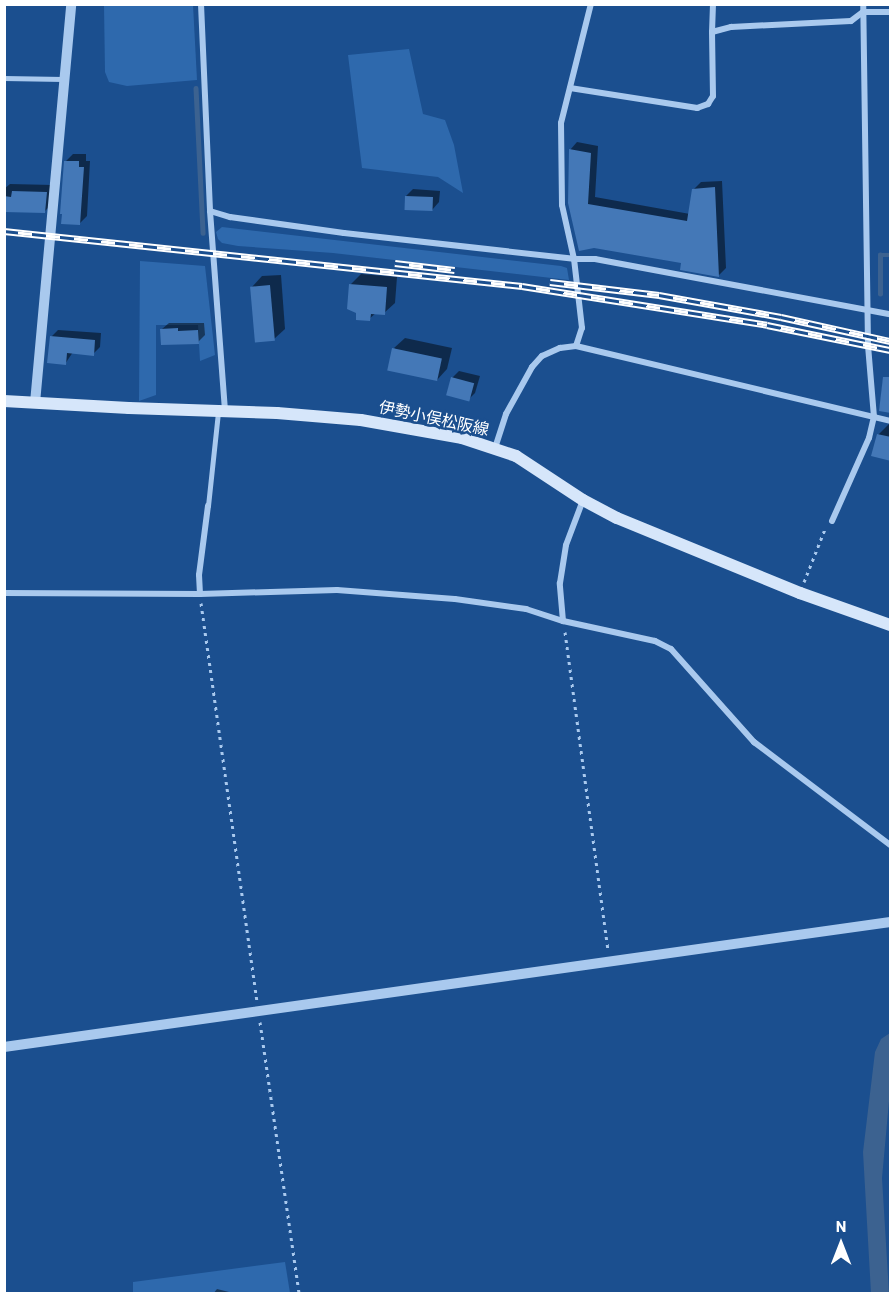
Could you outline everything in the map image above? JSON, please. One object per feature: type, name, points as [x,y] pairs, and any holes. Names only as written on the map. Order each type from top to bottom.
[{"type":"main road","name":"伊勢小俣松阪線","points":[[4,401],[165,410],[222,410],[362,420],[429,431],[495,448],[534,467],[583,501],[642,529],[800,593],[891,625]]},
{"type":"street","points":[[35,403],[71,4]]},
{"type":"street","points":[[201,4],[222,410]]},
{"type":"street","points":[[576,346],[582,328],[574,260],[562,205],[561,123],[591,4]]},
{"type":"street","points":[[570,88],[697,108],[708,104],[713,96],[713,4]]},
{"type":"street","points":[[712,32],[731,27],[851,21],[863,8]]},
{"type":"street","points":[[863,8],[891,12]]},
{"type":"street","points":[[832,521],[869,438],[874,417],[867,308],[863,8]]},
{"type":"street","points":[[210,211],[230,217],[264,222],[574,260],[595,259],[891,314]]},
{"type":"street","points":[[495,448],[506,414],[532,367],[542,356],[560,348],[576,346],[891,421]]},
{"type":"street","points":[[563,621],[560,583],[566,545],[583,501]]},
{"type":"street","points":[[200,594],[199,574],[208,506]]},
{"type":"street","points":[[4,593],[200,594],[337,591],[455,599],[526,609],[563,621],[655,641],[671,649],[753,742],[891,845]]},
{"type":"street","points":[[4,1047],[891,922]]},
{"type":"lane","points":[[4,78],[63,79]]},
{"type":"lane","points":[[208,506],[222,410]]},
{"type":"path","points":[[800,593],[827,525],[832,521]]},
{"type":"path","points":[[200,594],[299,1293]]},
{"type":"path","points":[[563,621],[610,962]]},
{"type":"shaded area","points":[[104,5],[193,5],[197,80],[127,86],[109,82],[105,72]]},
{"type":"shaded area","points":[[409,49],[423,114],[445,120],[454,145],[463,193],[438,177],[362,168],[348,55]]},
{"type":"shaded area","points":[[222,227],[561,266],[567,268],[569,280],[333,253],[238,246],[222,243],[218,239],[216,232]]},
{"type":"shaded area","points":[[140,261],[205,266],[215,355],[200,361],[198,325],[156,325],[156,395],[139,401]]},
{"type":"shaded area","points":[[890,1033],[890,1090],[882,1178],[889,1293],[871,1293],[863,1152],[875,1052],[881,1039]]},
{"type":"shaded area","points":[[285,1262],[290,1293],[133,1293],[133,1282]]},
{"type":"building","points":[[569,149],[591,153],[588,204],[687,221],[692,189],[715,187],[719,277],[680,270],[681,263],[594,248],[579,251],[568,203]]},
{"type":"building","points":[[64,161],[79,161],[79,167],[84,167],[80,225],[61,224]]},
{"type":"building","points":[[12,191],[47,192],[45,213],[4,212],[4,196],[11,197]]},
{"type":"building","points":[[405,196],[433,197],[432,211],[405,210]]},
{"type":"building","points":[[349,284],[387,287],[385,315],[371,314],[370,321],[356,320],[356,313],[347,309]]},
{"type":"building","points":[[270,285],[275,341],[255,343],[250,287]]},
{"type":"building","points":[[178,328],[178,331],[198,330],[199,344],[161,345],[160,329]]},
{"type":"building","points":[[50,336],[95,340],[94,356],[67,353],[66,365],[47,363]]},
{"type":"building","points":[[392,348],[442,359],[437,381],[387,370]]},
{"type":"building","points":[[451,377],[474,383],[469,402],[446,395]]},
{"type":"building","points":[[883,377],[891,377],[891,413],[879,411]]},
{"type":"building","points":[[877,434],[891,437],[891,461],[871,456]]},
{"type":"waterway","points":[[196,88],[203,233]]},
{"type":"waterway","points":[[880,294],[880,255],[890,255]]},
{"type":"railway","points":[[4,231],[522,286],[767,325],[890,350]]},
{"type":"railway","points":[[395,263],[455,270]]},
{"type":"railway","points":[[550,282],[659,295],[781,317],[890,341]]}]
